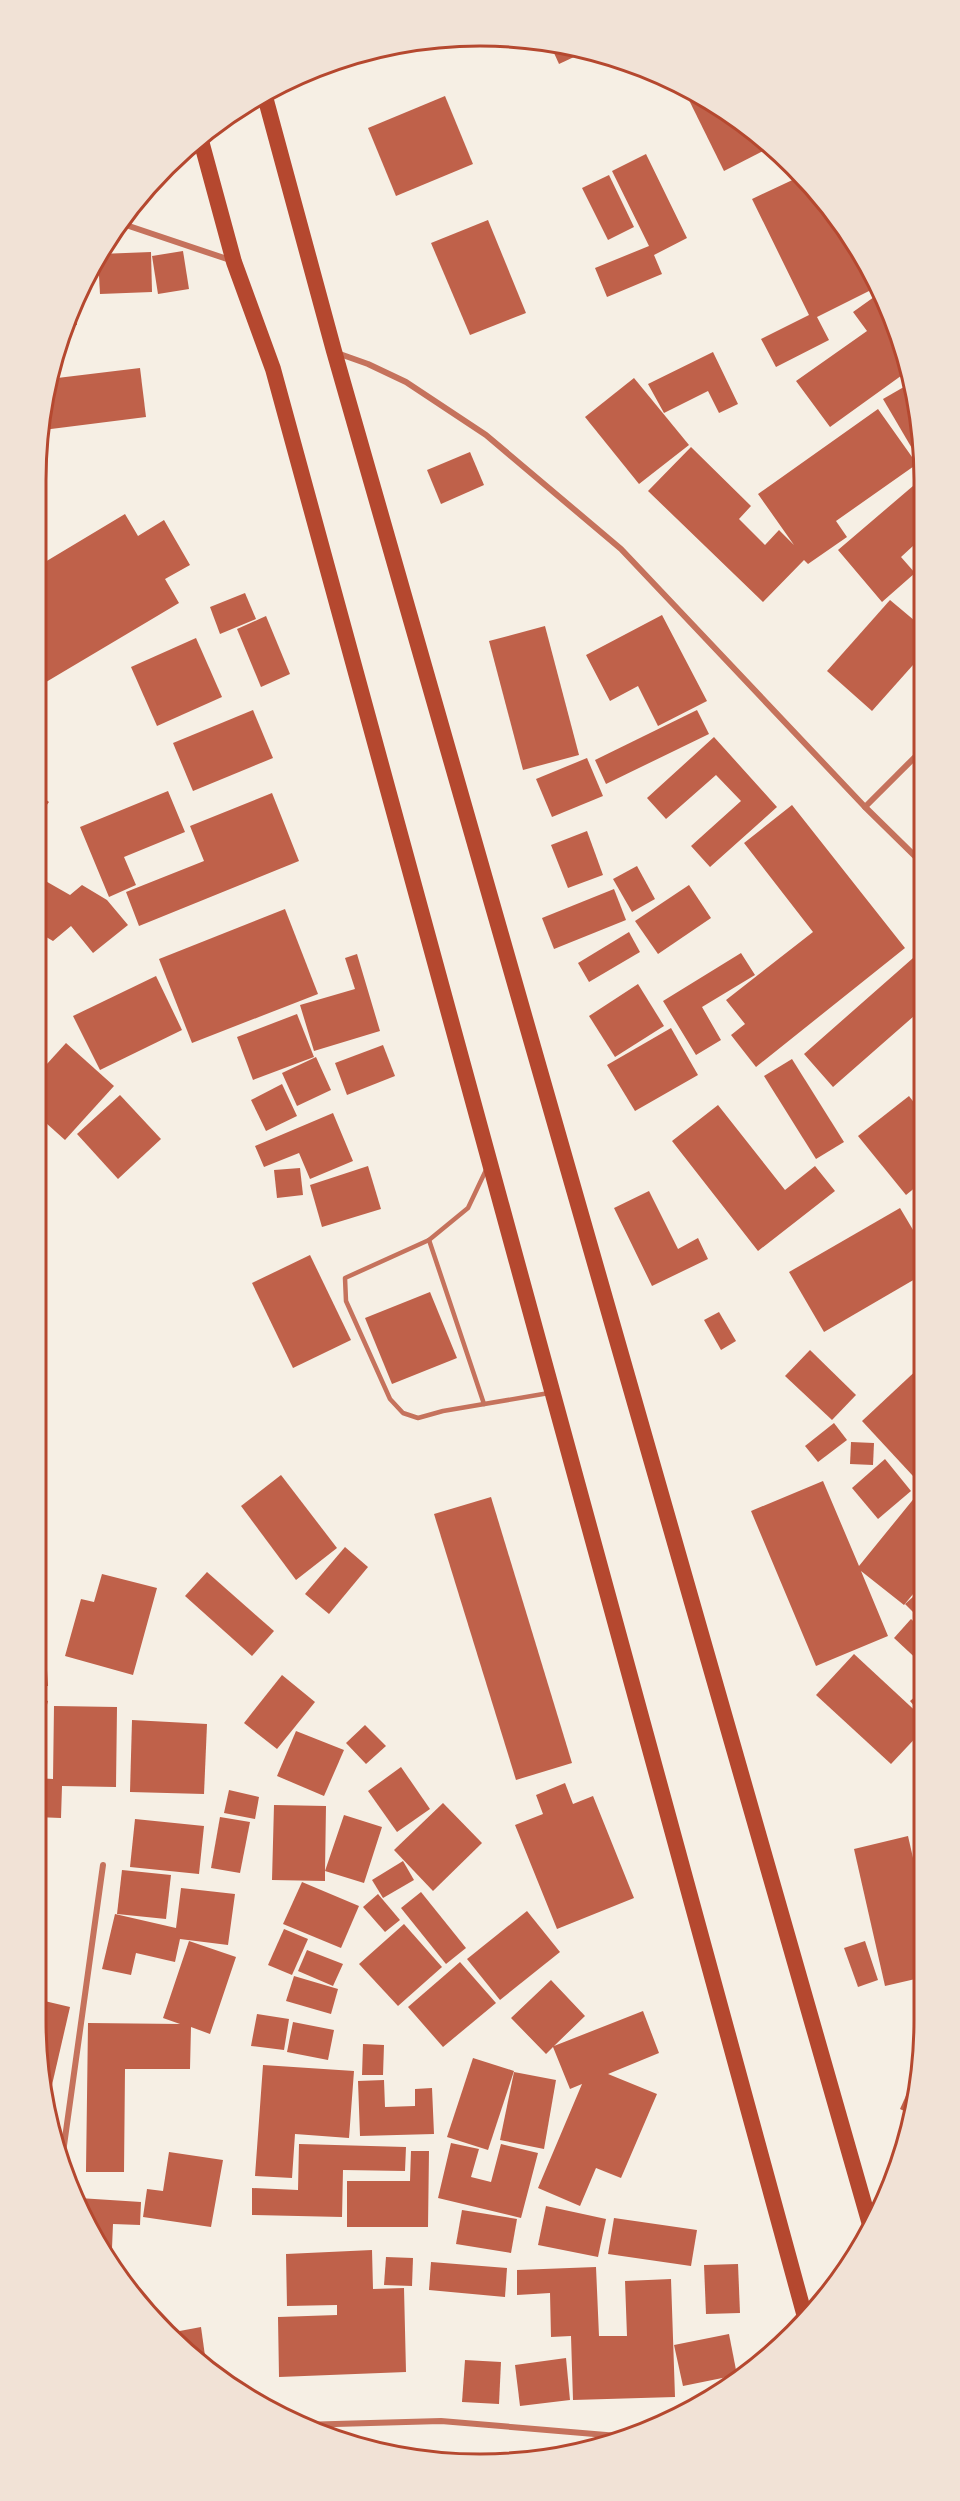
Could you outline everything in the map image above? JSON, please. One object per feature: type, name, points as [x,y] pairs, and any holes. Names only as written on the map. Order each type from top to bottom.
[{"type":"highway","points":[[267,103],[334,351],[868,2215]]},
{"type":"highway","points":[[203,147],[234,262],[273,369],[803,2310]]},
{"type":"street","points":[[129,226],[234,262]]},
{"type":"street","points":[[334,351],[406,382],[486,435],[621,549],[865,807],[914,855]]},
{"type":"street","points":[[865,807],[914,758]]},
{"type":"street","points":[[64,2143],[103,1865]]},
{"type":"street","points":[[321,2424],[441,2421],[600,2437]]},
{"type":"lane","points":[[490,1162],[468,1208],[429,1240],[345,1278],[346,1301],[390,1399],[403,1413],[418,1419],[484,1404],[553,1393]]},
{"type":"lane","points":[[429,1240],[484,1404]]},
{"type":"building","points":[[554,53],[574,57],[559,64]]},
{"type":"building","points":[[445,96],[473,164],[396,196],[368,128]]},
{"type":"building","points":[[689,101],[721,120],[763,151],[724,171]]},
{"type":"building","points":[[646,154],[687,238],[654,255],[662,274],[607,297],[595,268],[649,246],[612,171]]},
{"type":"building","points":[[609,175],[634,227],[608,240],[582,188]]},
{"type":"building","points":[[793,180],[824,216],[870,290],[817,317],[829,340],[776,367],[761,339],[809,315],[752,199]]},
{"type":"building","points":[[488,220],[526,313],[470,335],[431,243]]},
{"type":"building","points":[[183,251],[189,289],[158,294],[152,256]]},
{"type":"building","points":[[151,252],[152,292],[100,294],[99,274],[111,254]]},
{"type":"building","points":[[873,297],[901,376],[830,427],[796,381],[867,331],[853,312]]},
{"type":"building","points":[[713,352],[738,404],[719,413],[708,391],[664,413],[648,384]]},
{"type":"building","points":[[140,368],[146,417],[49,429],[59,378]]},
{"type":"building","points":[[634,378],[689,445],[639,484],[585,417]]},
{"type":"building","points":[[903,387],[913,450],[883,399]]},
{"type":"building","points":[[878,409],[913,459],[914,466],[836,521],[847,537],[808,564],[804,560],[763,602],[648,491],[691,447],[751,506],[739,519],[765,545],[779,530],[794,545],[758,494]]},
{"type":"building","points":[[470,452],[484,485],[441,504],[427,470]]},
{"type":"building","points":[[914,485],[914,545],[901,557],[914,574],[882,602],[838,550]]},
{"type":"building","points":[[125,514],[138,536],[164,520],[190,565],[165,579],[179,603],[46,682],[46,561]]},
{"type":"building","points":[[245,593],[256,619],[220,634],[210,607]]},
{"type":"building","points":[[890,600],[914,620],[914,664],[872,711],[827,671]]},
{"type":"building","points":[[662,615],[707,701],[658,726],[638,686],[610,701],[586,655]]},
{"type":"building","points":[[266,616],[290,674],[261,687],[237,629]]},
{"type":"building","points":[[545,626],[579,755],[523,770],[489,641]]},
{"type":"building","points":[[196,638],[222,697],[157,726],[131,667]]},
{"type":"building","points":[[253,710],[273,758],[193,791],[173,743]]},
{"type":"building","points":[[697,710],[709,734],[606,784],[595,760]]},
{"type":"building","points":[[714,737],[777,807],[710,867],[691,846],[741,801],[716,775],[666,819],[647,798]]},
{"type":"building","points":[[587,758],[603,796],[552,817],[536,779]]},
{"type":"building","points":[[168,791],[185,832],[124,857],[136,885],[109,897],[80,827]]},
{"type":"building","points":[[272,793],[299,861],[139,926],[126,892],[204,861],[190,826]]},
{"type":"building","points":[[792,805],[905,948],[756,1067],[731,1035],[745,1024],[726,1000],[813,932],[744,843]]},
{"type":"building","points":[[587,831],[603,875],[568,888],[551,845]]},
{"type":"building","points":[[637,866],[655,899],[632,912],[613,879]]},
{"type":"building","points":[[46,881],[70,895],[82,885],[107,900],[128,925],[93,953],[71,926],[53,941],[46,937]]},
{"type":"building","points":[[689,885],[711,918],[658,954],[635,921]]},
{"type":"building","points":[[614,889],[626,920],[554,949],[542,918]]},
{"type":"building","points":[[285,909],[318,994],[192,1043],[159,959]]},
{"type":"building","points":[[629,932],[640,952],[589,982],[578,963]]},
{"type":"building","points":[[741,953],[755,975],[702,1007],[721,1040],[696,1055],[663,1001]]},
{"type":"building","points":[[357,954],[380,1031],[314,1051],[300,1005],[355,989],[345,958]]},
{"type":"building","points":[[914,957],[914,1016],[833,1087],[804,1054]]},
{"type":"building","points":[[156,976],[182,1030],[100,1070],[73,1016]]},
{"type":"building","points":[[638,984],[664,1026],[615,1057],[589,1016]]},
{"type":"building","points":[[297,1014],[314,1057],[253,1080],[237,1037]]},
{"type":"building","points":[[671,1028],[698,1075],[635,1111],[607,1065]]},
{"type":"building","points":[[66,1043],[114,1086],[65,1140],[46,1123],[46,1065]]},
{"type":"building","points":[[383,1045],[395,1076],[347,1095],[335,1063]]},
{"type":"building","points":[[316,1057],[331,1090],[297,1106],[282,1073]]},
{"type":"building","points":[[792,1059],[844,1142],[816,1159],[764,1076]]},
{"type":"building","points":[[282,1084],[297,1116],[266,1131],[251,1100]]},
{"type":"building","points":[[120,1095],[161,1139],[118,1179],[77,1134]]},
{"type":"building","points":[[909,1096],[914,1103],[914,1188],[906,1195],[858,1136]]},
{"type":"building","points":[[718,1105],[785,1190],[815,1166],[835,1191],[758,1251],[672,1141]]},
{"type":"building","points":[[333,1113],[353,1161],[310,1179],[299,1153],[264,1167],[255,1146]]},
{"type":"building","points":[[368,1166],[381,1209],[322,1227],[310,1185]]},
{"type":"building","points":[[300,1168],[303,1195],[277,1198],[274,1170]]},
{"type":"building","points":[[649,1191],[678,1249],[698,1238],[708,1259],[652,1286],[614,1208]]},
{"type":"building","points":[[900,1208],[914,1232],[914,1280],[824,1332],[789,1272]]},
{"type":"building","points":[[310,1255],[351,1340],[293,1368],[252,1283]]},
{"type":"building","points":[[430,1292],[457,1358],[392,1384],[365,1318]]},
{"type":"building","points":[[719,1312],[736,1341],[721,1350],[704,1320]]},
{"type":"building","points":[[810,1350],[856,1395],[832,1420],[785,1376]]},
{"type":"building","points":[[914,1372],[914,1475],[913,1476],[862,1421]]},
{"type":"building","points":[[834,1423],[847,1440],[818,1462],[805,1446]]},
{"type":"building","points":[[851,1442],[874,1443],[873,1465],[850,1464]]},
{"type":"building","points":[[885,1459],[911,1491],[878,1519],[852,1488]]},
{"type":"building","points":[[281,1475],[337,1548],[296,1580],[241,1506]]},
{"type":"building","points":[[823,1481],[859,1566],[914,1498],[914,1593],[904,1605],[861,1571],[888,1636],[816,1666],[751,1511]]},
{"type":"building","points":[[491,1497],[572,1763],[516,1780],[434,1514]]},
{"type":"building","points":[[345,1547],[368,1567],[329,1614],[305,1594]]},
{"type":"building","points":[[207,1572],[274,1631],[252,1656],[185,1596]]},
{"type":"building","points":[[102,1574],[157,1588],[133,1675],[65,1656],[81,1599],[94,1602]]},
{"type":"building","points":[[914,1596],[914,1613],[905,1604]]},
{"type":"building","points":[[911,1619],[914,1622],[914,1657],[894,1638]]},
{"type":"building","points":[[46,1654],[48,1686],[46,1686]]},
{"type":"building","points":[[854,1654],[914,1710],[914,1740],[891,1764],[816,1695]]},
{"type":"building","points":[[282,1675],[315,1702],[277,1749],[244,1723]]},
{"type":"building","points":[[54,1706],[117,1707],[116,1787],[62,1786],[61,1818],[46,1817],[46,1779],[53,1779]]},
{"type":"building","points":[[132,1720],[207,1724],[204,1794],[130,1792]]},
{"type":"building","points":[[365,1725],[386,1746],[366,1764],[346,1743]]},
{"type":"building","points":[[296,1731],[344,1750],[324,1796],[277,1776]]},
{"type":"building","points":[[401,1767],[430,1809],[397,1832],[368,1791]]},
{"type":"building","points":[[565,1783],[573,1804],[593,1796],[634,1898],[557,1929],[515,1825],[543,1814],[536,1795]]},
{"type":"building","points":[[229,1790],[259,1797],[255,1819],[224,1813]]},
{"type":"building","points":[[443,1803],[482,1843],[433,1891],[394,1850]]},
{"type":"building","points":[[274,1805],[326,1806],[325,1881],[272,1880]]},
{"type":"building","points":[[344,1815],[382,1827],[364,1883],[325,1871]]},
{"type":"building","points":[[220,1817],[250,1822],[240,1873],[211,1868]]},
{"type":"building","points":[[135,1819],[204,1826],[199,1874],[130,1867]]},
{"type":"building","points":[[908,1836],[914,1862],[914,1979],[885,1986],[854,1849]]},
{"type":"building","points":[[403,1861],[414,1880],[383,1898],[372,1880]]},
{"type":"building","points":[[122,1870],[171,1875],[166,1919],[117,1914]]},
{"type":"building","points":[[302,1882],[359,1906],[341,1948],[283,1924]]},
{"type":"building","points":[[181,1888],[235,1894],[228,1945],[180,1939],[175,1962],[136,1953],[131,1975],[102,1969],[115,1914],[176,1928]]},
{"type":"building","points":[[421,1892],[466,1948],[446,1964],[401,1908]]},
{"type":"building","points":[[378,1894],[400,1920],[385,1932],[363,1907]]},
{"type":"building","points":[[527,1911],[560,1952],[500,2000],[467,1959]]},
{"type":"building","points":[[404,1924],[442,1967],[398,2006],[359,1964]]},
{"type":"building","points":[[284,1929],[308,1939],[292,1975],[268,1965]]},
{"type":"building","points":[[189,1941],[236,1957],[210,2034],[191,2027],[190,2069],[125,2069],[124,2172],[86,2172],[88,2023],[180,2024],[163,2018]]},
{"type":"building","points":[[865,1941],[878,1980],[858,1987],[844,1948]]},
{"type":"building","points":[[307,1950],[343,1964],[333,1986],[298,1971]]},
{"type":"building","points":[[460,1962],[496,2003],[443,2047],[408,2007]]},
{"type":"building","points":[[294,1976],[338,1989],[331,2014],[286,2001]]},
{"type":"building","points":[[551,1980],[585,2016],[554,2046],[643,2011],[659,2053],[608,2074],[657,2094],[621,2178],[596,2168],[580,2206],[538,2188],[582,2084],[570,2089],[553,2047],[546,2054],[511,2018]]},
{"type":"building","points":[[46,2001],[70,2007],[52,2085],[47,2049]]},
{"type":"building","points":[[257,2014],[289,2019],[284,2050],[251,2046]]},
{"type":"building","points":[[293,2022],[334,2030],[328,2060],[287,2052]]},
{"type":"building","points":[[363,2044],[384,2045],[383,2075],[362,2075]]},
{"type":"building","points":[[473,2058],[514,2071],[488,2150],[447,2137]]},
{"type":"building","points":[[263,2065],[354,2071],[349,2138],[295,2134],[292,2178],[255,2176]]},
{"type":"building","points":[[514,2072],[556,2080],[544,2149],[500,2140]]},
{"type":"building","points":[[384,2080],[385,2107],[415,2106],[415,2089],[432,2088],[434,2134],[360,2136],[358,2081]]},
{"type":"building","points":[[907,2092],[904,2111],[900,2109]]},
{"type":"building","points":[[451,2143],[479,2149],[471,2177],[491,2182],[501,2144],[538,2153],[521,2218],[438,2198]]},
{"type":"building","points":[[299,2144],[406,2147],[405,2171],[343,2170],[342,2217],[252,2215],[252,2188],[298,2190]]},
{"type":"building","points":[[411,2151],[429,2151],[428,2227],[347,2227],[347,2181],[410,2181]]},
{"type":"building","points":[[169,2152],[223,2160],[211,2227],[143,2217],[147,2189],[163,2191]]},
{"type":"building","points":[[84,2198],[141,2202],[140,2225],[113,2224],[112,2248]]},
{"type":"building","points":[[546,2206],[606,2219],[598,2257],[538,2245]]},
{"type":"building","points":[[462,2210],[517,2219],[511,2253],[456,2244]]},
{"type":"building","points":[[614,2218],[697,2230],[691,2266],[608,2254]]},
{"type":"building","points":[[372,2250],[373,2289],[404,2288],[406,2372],[279,2377],[278,2317],[337,2315],[337,2305],[287,2306],[286,2254]]},
{"type":"building","points":[[386,2257],[413,2258],[412,2286],[384,2285]]},
{"type":"building","points":[[431,2262],[507,2268],[505,2297],[429,2290]]},
{"type":"building","points":[[738,2264],[740,2313],[706,2314],[704,2265]]},
{"type":"building","points":[[596,2267],[599,2336],[627,2336],[625,2281],[671,2279],[675,2397],[573,2400],[571,2336],[551,2337],[550,2293],[517,2295],[517,2270]]},
{"type":"building","points":[[201,2327],[205,2356],[194,2347],[177,2332]]},
{"type":"building","points":[[729,2334],[736,2370],[727,2377],[683,2386],[674,2345]]},
{"type":"building","points":[[566,2358],[570,2400],[520,2406],[515,2365]]},
{"type":"building","points":[[465,2360],[501,2362],[499,2404],[462,2402]]}]
